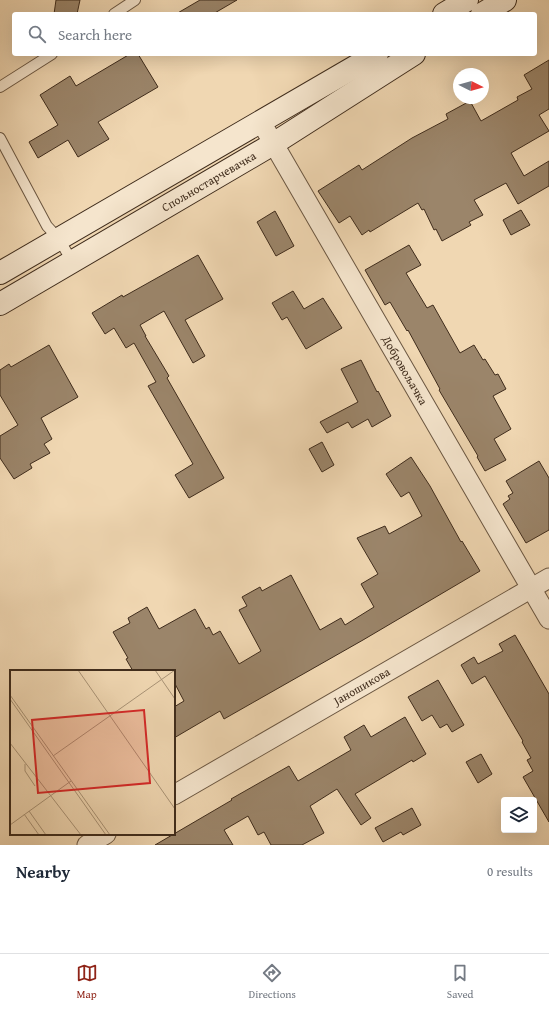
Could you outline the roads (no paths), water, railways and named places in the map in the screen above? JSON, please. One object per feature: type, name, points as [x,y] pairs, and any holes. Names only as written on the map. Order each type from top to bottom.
[{"type":"street","points":[[447,12],[467,0]]},
{"type":"street","points":[[485,12],[505,0]]},
{"type":"street","name":"Спољностарчевачка","points":[[0,273],[374,56]]},
{"type":"street","name":"Спољностарчевачка","points":[[0,304],[73,263],[273,144],[411,56]]},
{"type":"street","name":"Добровољачка","points":[[260,122],[549,619]]},
{"type":"street","name":"Јаношикова","points":[[175,794],[549,578]]},
{"type":"street","points":[[87,845],[104,835]]},
{"type":"lane","points":[[117,12],[135,0]]},
{"type":"lane","points":[[0,87],[49,56]]},
{"type":"lane","points":[[0,138],[47,226],[59,239],[73,263]]}]
